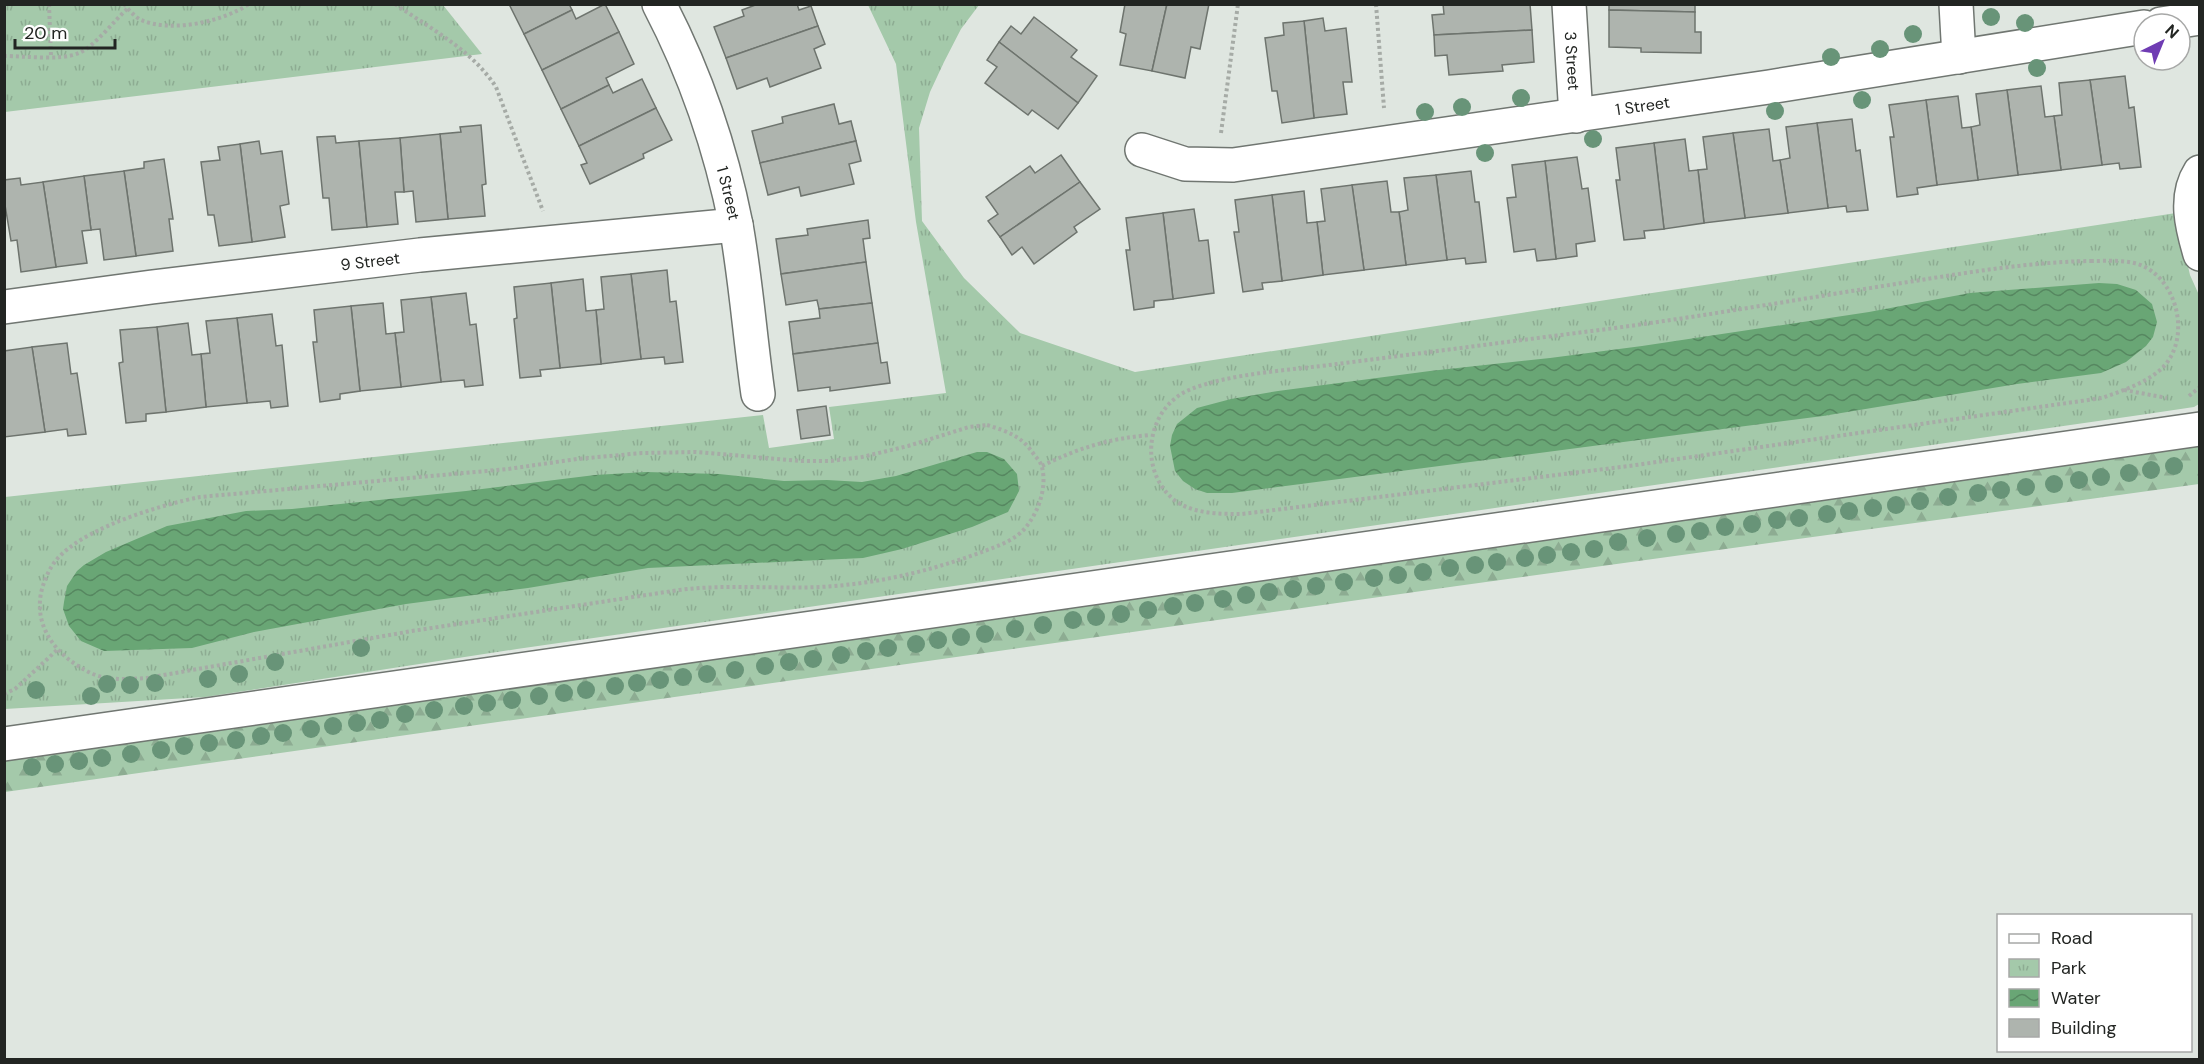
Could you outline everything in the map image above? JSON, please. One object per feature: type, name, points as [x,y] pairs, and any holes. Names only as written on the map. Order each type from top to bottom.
[{"type":"street","name":"1 Street","points":[[659,4],[680,44],[712,132],[736,225],[758,394]]},
{"type":"street","name":"3 Street","points":[[1569,4],[1576,116]]},
{"type":"street","points":[[1956,4],[1959,57]]},
{"type":"street","name":"1 Street","points":[[1142,150],[1185,164],[1233,165],[1576,116],[2132,29]]},
{"type":"street","points":[[2199,172],[2194,181],[2190,200],[2199,254]]},
{"type":"street","name":"9 Street","points":[[4,307],[420,255],[736,225]]},
{"type":"street","points":[[4,744],[2199,429]]},
{"type":"path","points":[[49,4],[51,56]]},
{"type":"path","points":[[124,4],[139,19],[176,25],[207,22],[232,14],[249,4]]},
{"type":"path","points":[[395,4],[463,51],[487,73],[496,87],[554,243]]},
{"type":"path","points":[[1217,163],[1238,4]]},
{"type":"path","points":[[1376,4],[1386,144]]},
{"type":"path","points":[[4,56],[67,56],[80,52],[128,9]]},
{"type":"path","points":[[2051,262],[2130,262],[2144,266],[2156,274],[2172,293],[2176,304],[2177,335],[2171,357],[2149,378],[2123,390],[2102,398],[1664,461],[1242,513],[1208,513],[1173,499],[1162,485],[1151,453],[1151,435],[1159,417],[1186,391],[1204,385],[1244,377],[1620,327],[2012,265],[2051,262]]},
{"type":"path","points":[[2184,397],[2191,395],[2199,387]]},
{"type":"path","points":[[2123,390],[2177,400]]},
{"type":"path","points":[[987,425],[1012,433],[1028,445],[1042,466],[1044,487],[1040,502],[1026,527],[1006,543],[930,570],[882,581],[822,587],[771,589],[711,586],[679,590],[412,631],[147,678],[122,679],[95,675],[75,664],[57,650],[46,636],[40,620],[39,602],[50,569],[60,555],[74,544],[107,527],[162,506],[200,497],[508,469],[642,453],[696,452],[831,461],[862,457],[908,446],[969,427],[987,425]]},
{"type":"path","points":[[1042,466],[1070,452],[1096,443],[1123,437],[1151,435]]},
{"type":"path","points":[[4,694],[15,689],[57,650]]},
{"type":"green space","points":[[4,5],[443,5],[482,54],[5,112]]},
{"type":"green space","points":[[868,5],[979,5],[961,29],[944,62],[930,92],[919,128],[922,221],[964,278],[1020,333],[1135,372],[2176,213],[2190,275],[2199,295],[2199,404],[2194,407],[2147,414],[517,649],[205,697],[5,709],[5,497],[763,415],[769,448],[834,439],[829,407],[946,393],[916,222],[896,64]]},
{"type":"green space","points":[[2199,429],[2199,484],[1457,586],[5,792],[4,744]]},
{"type":"water","points":[[2099,283],[2117,284],[2136,290],[2152,304],[2157,322],[2153,337],[2146,346],[2126,362],[2101,373],[2017,384],[1823,416],[1232,493],[1207,493],[1183,481],[1175,471],[1170,446],[1177,424],[1197,408],[1231,399],[1430,371],[1642,346],[1869,312],[1970,293]]},
{"type":"water","points":[[977,452],[987,452],[1004,459],[1017,474],[1019,491],[1008,512],[972,527],[902,549],[863,558],[648,568],[528,588],[406,604],[254,632],[192,648],[104,651],[81,641],[69,626],[63,609],[67,586],[77,571],[106,552],[167,526],[246,511],[292,509],[595,475],[646,472],[719,474],[784,481],[862,482],[896,476]]},
{"type":"building","points":[[509,4],[569,4],[572,10],[524,34]]},
{"type":"building","points":[[605,4],[619,32],[542,70],[524,34],[572,10],[576,19]]},
{"type":"building","points":[[758,4],[797,4],[799,10],[811,6],[818,26],[726,58],[714,27],[744,16],[742,10]]},
{"type":"building","points":[[1125,4],[1167,4],[1152,71],[1120,65],[1126,34],[1120,32]]},
{"type":"building","points":[[1167,4],[1209,4],[1200,49],[1191,47],[1185,78],[1152,71]]},
{"type":"building","points":[[1443,4],[1530,4],[1532,30],[1434,35],[1432,15],[1444,14]]},
{"type":"building","points":[[1609,4],[1695,4],[1695,12],[1609,10]]},
{"type":"building","points":[[1609,10],[1695,12],[1695,32],[1701,32],[1701,53],[1641,52],[1641,48],[1609,47]]},
{"type":"building","points":[[1034,17],[1077,50],[1071,57],[1097,76],[1078,103],[999,42],[1011,26],[1021,34]]},
{"type":"building","points":[[1323,18],[1325,31],[1346,28],[1352,82],[1343,82],[1347,114],[1314,118],[1304,21]]},
{"type":"building","points":[[1304,21],[1314,118],[1282,123],[1277,91],[1272,91],[1265,38],[1284,35],[1283,23]]},
{"type":"building","points":[[818,26],[825,44],[814,49],[821,68],[770,87],[767,78],[737,89],[726,58]]},
{"type":"building","points":[[1532,30],[1534,62],[1502,65],[1503,71],[1449,75],[1447,55],[1435,56],[1434,35]]},
{"type":"building","points":[[619,32],[634,64],[606,78],[609,85],[561,109],[542,70]]},
{"type":"building","points":[[999,42],[1078,103],[1058,129],[1032,110],[1028,115],[985,83],[997,67],[987,60]]},
{"type":"building","points":[[2125,76],[2129,108],[2134,107],[2141,167],[2120,169],[2119,163],[2102,165],[2090,80]]},
{"type":"building","points":[[642,79],[656,108],[579,146],[561,109],[609,85],[613,93]]},
{"type":"building","points":[[2090,80],[2102,165],[2061,170],[2054,116],[2062,115],[2059,83]]},
{"type":"building","points":[[2041,86],[2045,117],[2054,116],[2061,170],[2018,175],[2007,90]]},
{"type":"building","points":[[2007,90],[2018,175],[1978,180],[1971,127],[1980,125],[1976,94]]},
{"type":"building","points":[[1958,96],[1962,128],[1971,127],[1978,180],[1937,185],[1926,100]]},
{"type":"building","points":[[1926,100],[1937,185],[1917,188],[1918,194],[1897,197],[1890,137],[1894,137],[1889,105]]},
{"type":"building","points":[[834,104],[839,124],[851,121],[856,141],[760,163],[752,131],[783,123],[782,117]]},
{"type":"building","points":[[656,108],[672,140],[643,154],[644,158],[590,184],[581,165],[587,163],[579,146]]},
{"type":"building","points":[[1852,119],[1856,151],[1860,150],[1868,210],[1847,212],[1846,206],[1828,208],[1817,123]]},
{"type":"building","points":[[1817,123],[1828,208],[1788,213],[1780,160],[1790,158],[1786,127]]},
{"type":"building","points":[[481,125],[486,184],[482,185],[485,216],[448,219],[440,134],[461,132],[460,127]]},
{"type":"building","points":[[1769,129],[1773,161],[1780,160],[1788,213],[1745,218],[1733,133]]},
{"type":"building","points":[[1733,133],[1745,218],[1704,223],[1698,170],[1707,169],[1703,137]]},
{"type":"building","points":[[440,134],[448,219],[416,222],[413,191],[404,192],[400,138]]},
{"type":"building","points":[[335,136],[336,143],[359,141],[367,227],[332,230],[329,198],[323,198],[317,137]]},
{"type":"building","points":[[400,138],[404,192],[395,192],[398,224],[367,227],[359,141]]},
{"type":"building","points":[[1685,139],[1689,171],[1698,170],[1704,223],[1664,229],[1654,143]]},
{"type":"building","points":[[259,141],[261,154],[282,151],[289,204],[280,206],[285,237],[252,242],[240,144]]},
{"type":"building","points":[[856,141],[861,161],[849,164],[854,184],[801,196],[799,187],[768,195],[760,163]]},
{"type":"building","points":[[1654,143],[1664,229],[1644,231],[1645,238],[1624,240],[1616,180],[1620,180],[1616,148]]},
{"type":"building","points":[[240,144],[252,242],[219,246],[214,215],[208,215],[201,162],[220,160],[218,147]]},
{"type":"building","points":[[1061,155],[1080,182],[1000,237],[988,221],[998,214],[986,197],[1030,166],[1035,173]]},
{"type":"building","points":[[1577,157],[1582,189],[1588,188],[1595,241],[1576,244],[1577,256],[1556,259],[1545,161]]},
{"type":"building","points":[[164,159],[173,219],[169,219],[173,251],[136,256],[124,171],[144,168],[144,162]]},
{"type":"building","points":[[1545,161],[1556,259],[1537,261],[1535,249],[1514,252],[1507,198],[1516,197],[1512,165]]},
{"type":"building","points":[[124,171],[136,256],[104,260],[100,229],[91,230],[84,176]]},
{"type":"building","points":[[1471,171],[1475,202],[1479,202],[1486,262],[1466,264],[1465,258],[1447,260],[1436,175]]},
{"type":"building","points":[[1436,175],[1447,260],[1406,265],[1399,212],[1408,210],[1404,178]]},
{"type":"building","points":[[84,176],[91,230],[82,231],[87,263],[56,267],[43,182]]},
{"type":"building","points":[[20,178],[21,185],[43,182],[56,267],[21,272],[17,240],[11,241],[4,199],[4,180]]},
{"type":"building","points":[[1387,181],[1391,212],[1399,212],[1406,265],[1364,270],[1352,185]]},
{"type":"building","points":[[1080,182],[1100,209],[1074,227],[1077,232],[1034,264],[1022,247],[1012,255],[1000,237]]},
{"type":"building","points":[[1352,185],[1364,270],[1323,275],[1317,222],[1325,221],[1321,189]]},
{"type":"building","points":[[1304,191],[1307,223],[1317,222],[1323,275],[1282,281],[1272,195]]},
{"type":"building","points":[[1272,195],[1282,281],[1262,283],[1263,289],[1243,292],[1234,232],[1239,232],[1235,200]]},
{"type":"building","points":[[1194,209],[1199,241],[1208,240],[1214,293],[1173,299],[1163,213]]},
{"type":"building","points":[[1163,213],[1173,299],[1154,301],[1154,307],[1134,310],[1126,250],[1130,250],[1126,218]]},
{"type":"building","points":[[868,220],[870,238],[863,239],[866,262],[781,274],[776,239],[808,235],[807,229]]},
{"type":"building","points":[[866,262],[872,303],[819,309],[817,300],[786,305],[781,274]]},
{"type":"building","points":[[667,270],[670,302],[676,301],[683,362],[665,364],[664,357],[641,359],[631,274]]},
{"type":"building","points":[[631,274],[641,359],[601,364],[596,310],[604,309],[601,277]]},
{"type":"building","points":[[583,279],[586,311],[596,310],[601,364],[560,368],[551,283]]},
{"type":"building","points":[[551,283],[560,368],[540,370],[541,376],[520,378],[514,319],[517,318],[514,287]]},
{"type":"building","points":[[466,293],[470,325],[476,324],[483,385],[465,387],[464,380],[441,382],[431,297]]},
{"type":"building","points":[[431,297],[441,382],[401,387],[395,333],[404,332],[401,300]]},
{"type":"building","points":[[383,303],[386,334],[395,333],[401,387],[360,391],[351,306]]},
{"type":"building","points":[[872,303],[878,343],[793,354],[789,322],[820,318],[819,309]]},
{"type":"building","points":[[351,306],[360,391],[340,394],[340,399],[320,402],[313,342],[317,342],[314,310]]},
{"type":"building","points":[[272,314],[276,346],[282,345],[288,406],[271,408],[270,401],[247,403],[237,318]]},
{"type":"building","points":[[237,318],[247,403],[206,407],[201,354],[210,353],[206,321]]},
{"type":"building","points":[[188,323],[192,355],[201,354],[206,407],[166,412],[157,327]]},
{"type":"building","points":[[157,327],[166,412],[146,414],[146,421],[126,423],[119,363],[123,362],[120,330]]},
{"type":"building","points":[[67,343],[71,374],[77,373],[86,434],[68,436],[67,429],[45,432],[32,347]]},
{"type":"building","points":[[878,343],[881,363],[887,362],[890,383],[830,391],[830,387],[798,391],[793,354]]},
{"type":"building","points":[[32,347],[45,432],[4,437],[4,351]]},
{"type":"building","points":[[826,406],[830,435],[801,439],[797,410]]}]
